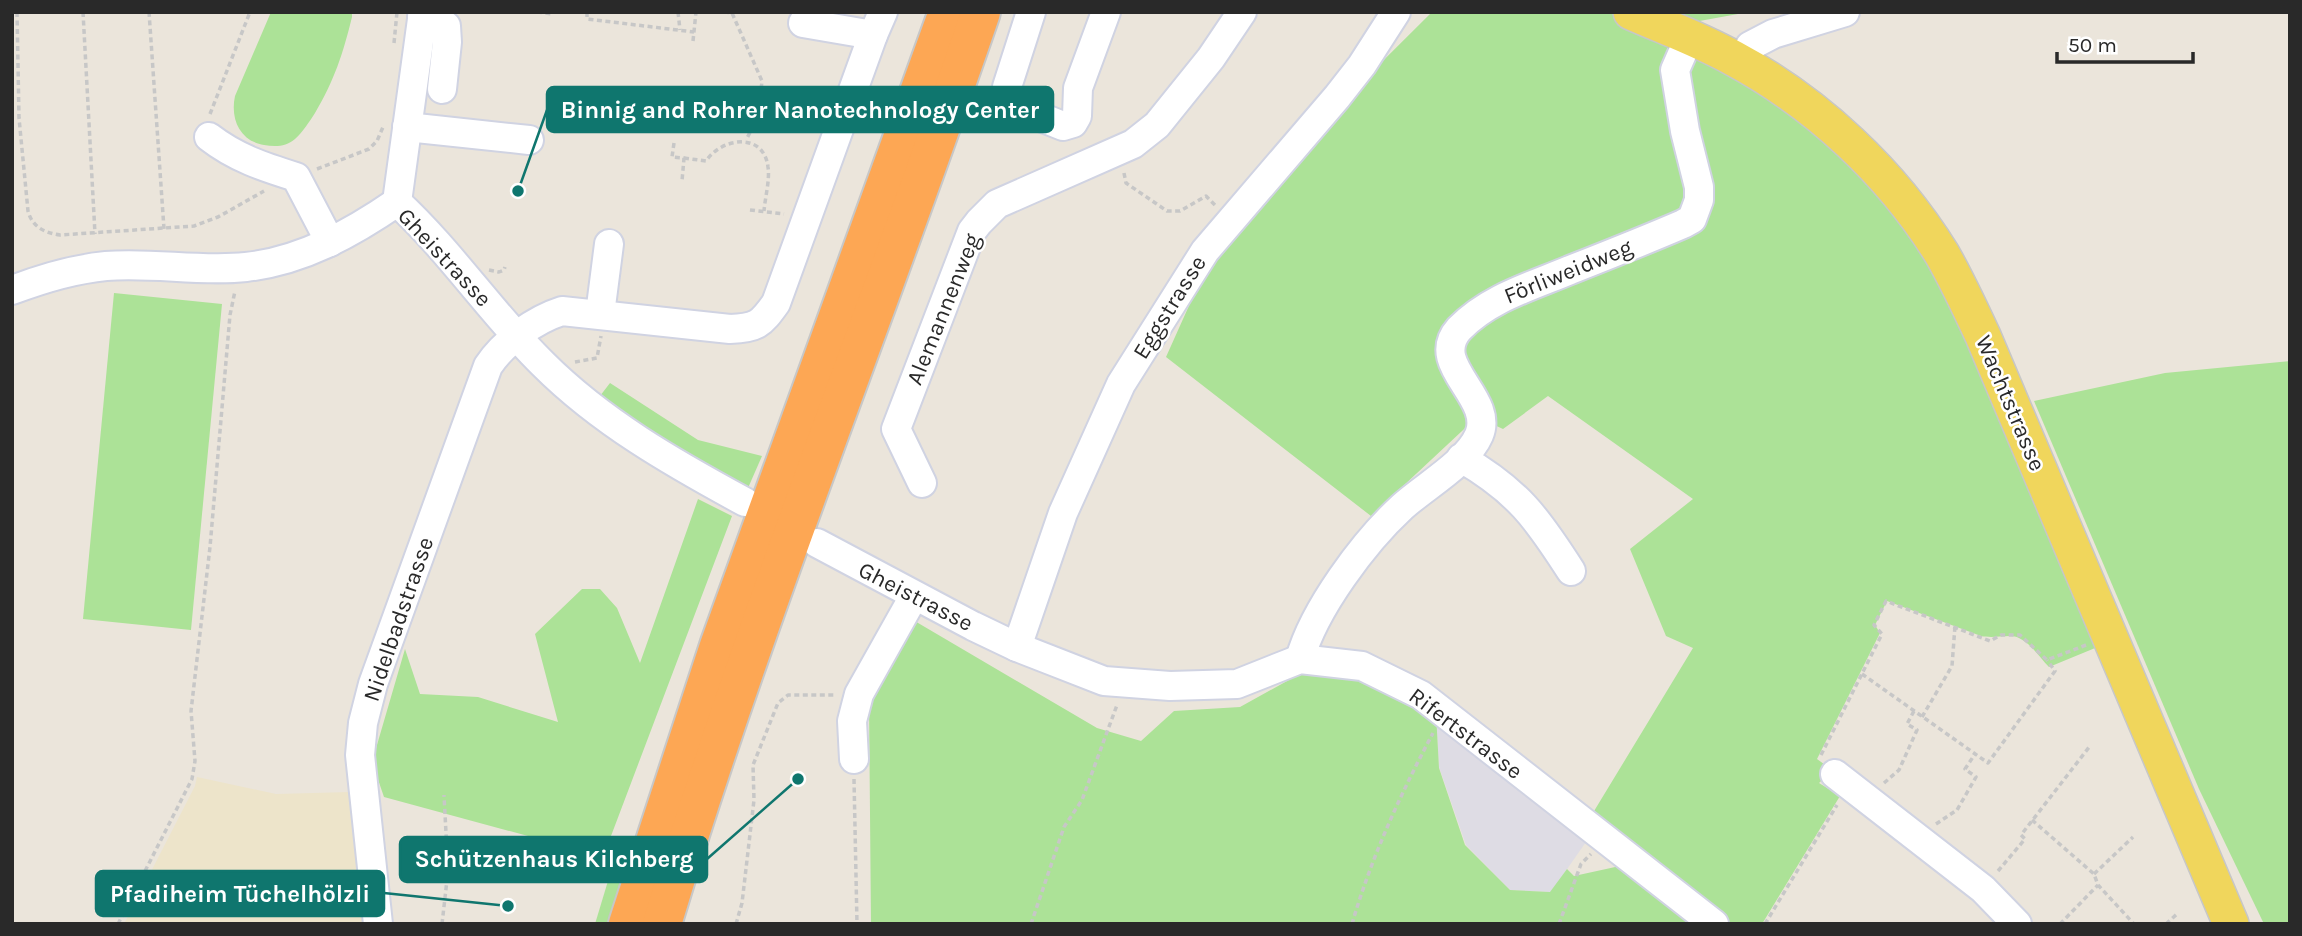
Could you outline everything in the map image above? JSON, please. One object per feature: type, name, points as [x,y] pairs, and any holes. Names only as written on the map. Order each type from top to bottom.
[{"type":"highway","points":[[628,924],[719,646],[948,12]]},
{"type":"highway","points":[[662,924],[757,636],[886,284],[981,12]]},
{"type":"main road","name":"Wachtstrasse","points":[[1631,12],[1734,58],[1800,101],[1826,121],[1888,183],[1933,241],[1983,335],[2231,924]]},
{"type":"street","points":[[1031,12],[1007,87],[1010,99],[1018,108],[1063,126],[1073,123],[1077,116],[1077,88],[1106,12]]},
{"type":"street","name":"Alemannenweg","points":[[922,482],[896,429],[972,231],[997,204],[1133,145],[1157,125],[1211,58],[1241,12]]},
{"type":"street","name":"Eggstrasse","points":[[1017,647],[1063,513],[1121,384],[1205,251],[1337,97],[1377,44],[1396,12]]},
{"type":"street","points":[[1750,46],[1773,34],[1845,12]]},
{"type":"street","points":[[397,202],[396,126],[414,14],[436,18],[446,26],[442,89]]},
{"type":"street","points":[[803,23],[878,24],[807,217]]},
{"type":"street","name":"Förliweidweg","points":[[1300,659],[1304,643],[1333,592],[1369,541],[1402,507],[1461,458],[1479,435],[1482,419],[1477,405],[1453,364],[1450,350],[1453,338],[1460,328],[1495,300],[1692,219],[1697,209],[1699,187],[1685,131],[1675,70],[1689,37]]},
{"type":"street","points":[[396,126],[529,140]]},
{"type":"street","points":[[209,137],[227,151],[255,164],[296,177],[330,242]]},
{"type":"street","name":"Gheistrasse","points":[[12,290],[62,274],[106,266],[249,267],[281,260],[359,228],[397,202],[426,229],[545,367],[580,398],[648,447],[745,502]]},
{"type":"street","name":"Nidelbadstrasse","points":[[378,924],[360,755],[363,723],[373,684],[488,366],[499,351],[517,336],[562,311],[730,329],[753,328],[765,319],[776,303],[807,217]]},
{"type":"street","points":[[602,314],[609,244]]},
{"type":"street","points":[[1461,458],[1488,473],[1514,494],[1541,524],[1571,571]]},
{"type":"street","name":"Gheistrasse","points":[[817,543],[914,596],[1017,647]]},
{"type":"street","points":[[854,759],[852,721],[859,695],[914,596]]},
{"type":"street","name":"Rifertstrasse","points":[[1017,647],[1104,681],[1171,686],[1237,684],[1300,659],[1362,666],[1421,695],[1714,924]]},
{"type":"street","points":[[1838,785],[1983,889],[2017,924]]},
{"type":"path","points":[[18,12],[19,118],[30,219],[34,225],[50,234],[60,236],[194,226],[218,217],[272,186],[369,149],[396,126]]},
{"type":"path","points":[[83,12],[95,234]]},
{"type":"path","points":[[149,12],[164,229]]},
{"type":"path","points":[[209,137],[210,114],[215,98],[250,12]]},
{"type":"path","points":[[537,12],[553,14]]},
{"type":"path","points":[[587,12],[584,18],[694,32]]},
{"type":"path","points":[[678,12],[680,30]]},
{"type":"path","points":[[693,41],[696,12]]},
{"type":"path","points":[[724,12],[733,13],[762,81],[758,117],[746,141]]},
{"type":"path","points":[[393,50],[414,14]]},
{"type":"path","points":[[674,143],[672,157],[706,161],[719,147],[728,143],[746,141],[757,146],[765,156],[769,168],[764,211]]},
{"type":"path","points":[[1118,151],[1124,166],[1126,183],[1167,211],[1180,211],[1206,196],[1231,220]]},
{"type":"path","points":[[681,181],[684,158]]},
{"type":"path","points":[[750,210],[807,217]]},
{"type":"path","points":[[118,924],[192,779],[195,761],[191,711],[210,547],[230,315],[235,291]]},
{"type":"path","points":[[545,367],[597,358],[602,314]]},
{"type":"path","points":[[1829,741],[1862,674],[1882,634],[1874,625],[1886,601],[1990,641],[2001,635],[2020,635],[2055,671],[1988,763],[1862,674]]},
{"type":"path","points":[[1922,717],[1952,666],[1955,626]]},
{"type":"path","points":[[2047,660],[2108,637]]},
{"type":"path","points":[[736,924],[742,903],[754,800],[753,765],[778,703],[788,695],[859,695]]},
{"type":"path","points":[[1031,924],[1064,827],[1082,800],[1119,700]]},
{"type":"path","points":[[1899,769],[1917,730],[1907,724],[1914,711]]},
{"type":"path","points":[[1352,924],[1362,888],[1416,764],[1444,712]]},
{"type":"path","points":[[1983,889],[2025,839],[2021,835],[2090,746]]},
{"type":"path","points":[[1957,810],[1976,777],[1965,769],[1975,754]]},
{"type":"path","points":[[854,759],[857,924]]},
{"type":"path","points":[[1765,924],[1838,785]]},
{"type":"path","points":[[442,924],[448,871],[444,795]]},
{"type":"path","points":[[2032,820],[2094,874],[2098,885],[2134,924]]},
{"type":"path","points":[[2094,874],[2133,837]]},
{"type":"path","points":[[1559,924],[1581,863],[1605,840]]},
{"type":"path","points":[[2060,924],[2098,885]]},
{"type":"path","points":[[2166,924],[2177,914]]},
{"type":"shaded area","points":[[1436,713],[1586,842],[1551,892],[1510,890],[1466,845],[1439,767]]},
{"type":"shaded area","points":[[197,777],[276,794],[350,792],[366,924],[124,924],[195,786]]},
{"type":"green space","points":[[271,12],[352,12],[341,55],[322,101],[292,142],[276,146],[256,143],[249,139],[239,128],[234,113],[235,96]]},
{"type":"green space","points":[[1432,12],[1749,12],[1672,26],[1699,54],[1784,101],[1868,174],[1936,264],[2100,646],[2049,667],[2021,639],[1981,636],[1887,601],[1875,625],[1880,633],[1817,759],[1832,770],[1819,783],[1840,796],[1762,924],[1722,924],[1588,821],[1693,648],[1666,636],[1630,549],[1693,499],[1548,396],[1503,429],[1477,417],[1371,516],[1166,357],[1231,212]]},
{"type":"green space","points":[[114,293],[222,304],[191,630],[83,619]]},
{"type":"green space","points":[[2290,361],[2290,924],[2264,924],[2199,789],[2034,401],[2165,373]]},
{"type":"green space","points":[[610,383],[698,440],[762,456],[748,488],[672,445],[600,396]]},
{"type":"green space","points":[[698,499],[732,516],[611,836],[528,836],[384,797],[372,762],[405,649],[420,694],[478,697],[558,722],[535,634],[582,589],[600,589],[617,608],[640,663]]},
{"type":"green space","points":[[913,620],[1097,728],[1141,741],[1174,711],[1240,707],[1296,676],[1322,670],[1358,672],[1436,713],[1439,768],[1465,845],[1510,890],[1550,892],[1567,869],[1574,876],[1629,864],[1706,924],[871,924],[869,702]]},
{"type":"green space","points":[[614,861],[626,861],[608,924],[595,924]]},
{"type":"place","name":"Binnig and Rohrer Nanotechnology Center","points":[[518,191]]},
{"type":"place","name":"Schützenhaus Kilchberg","points":[[798,779]]},
{"type":"place","name":"Pfadiheim Tüchelhölzli","points":[[508,906]]}]
